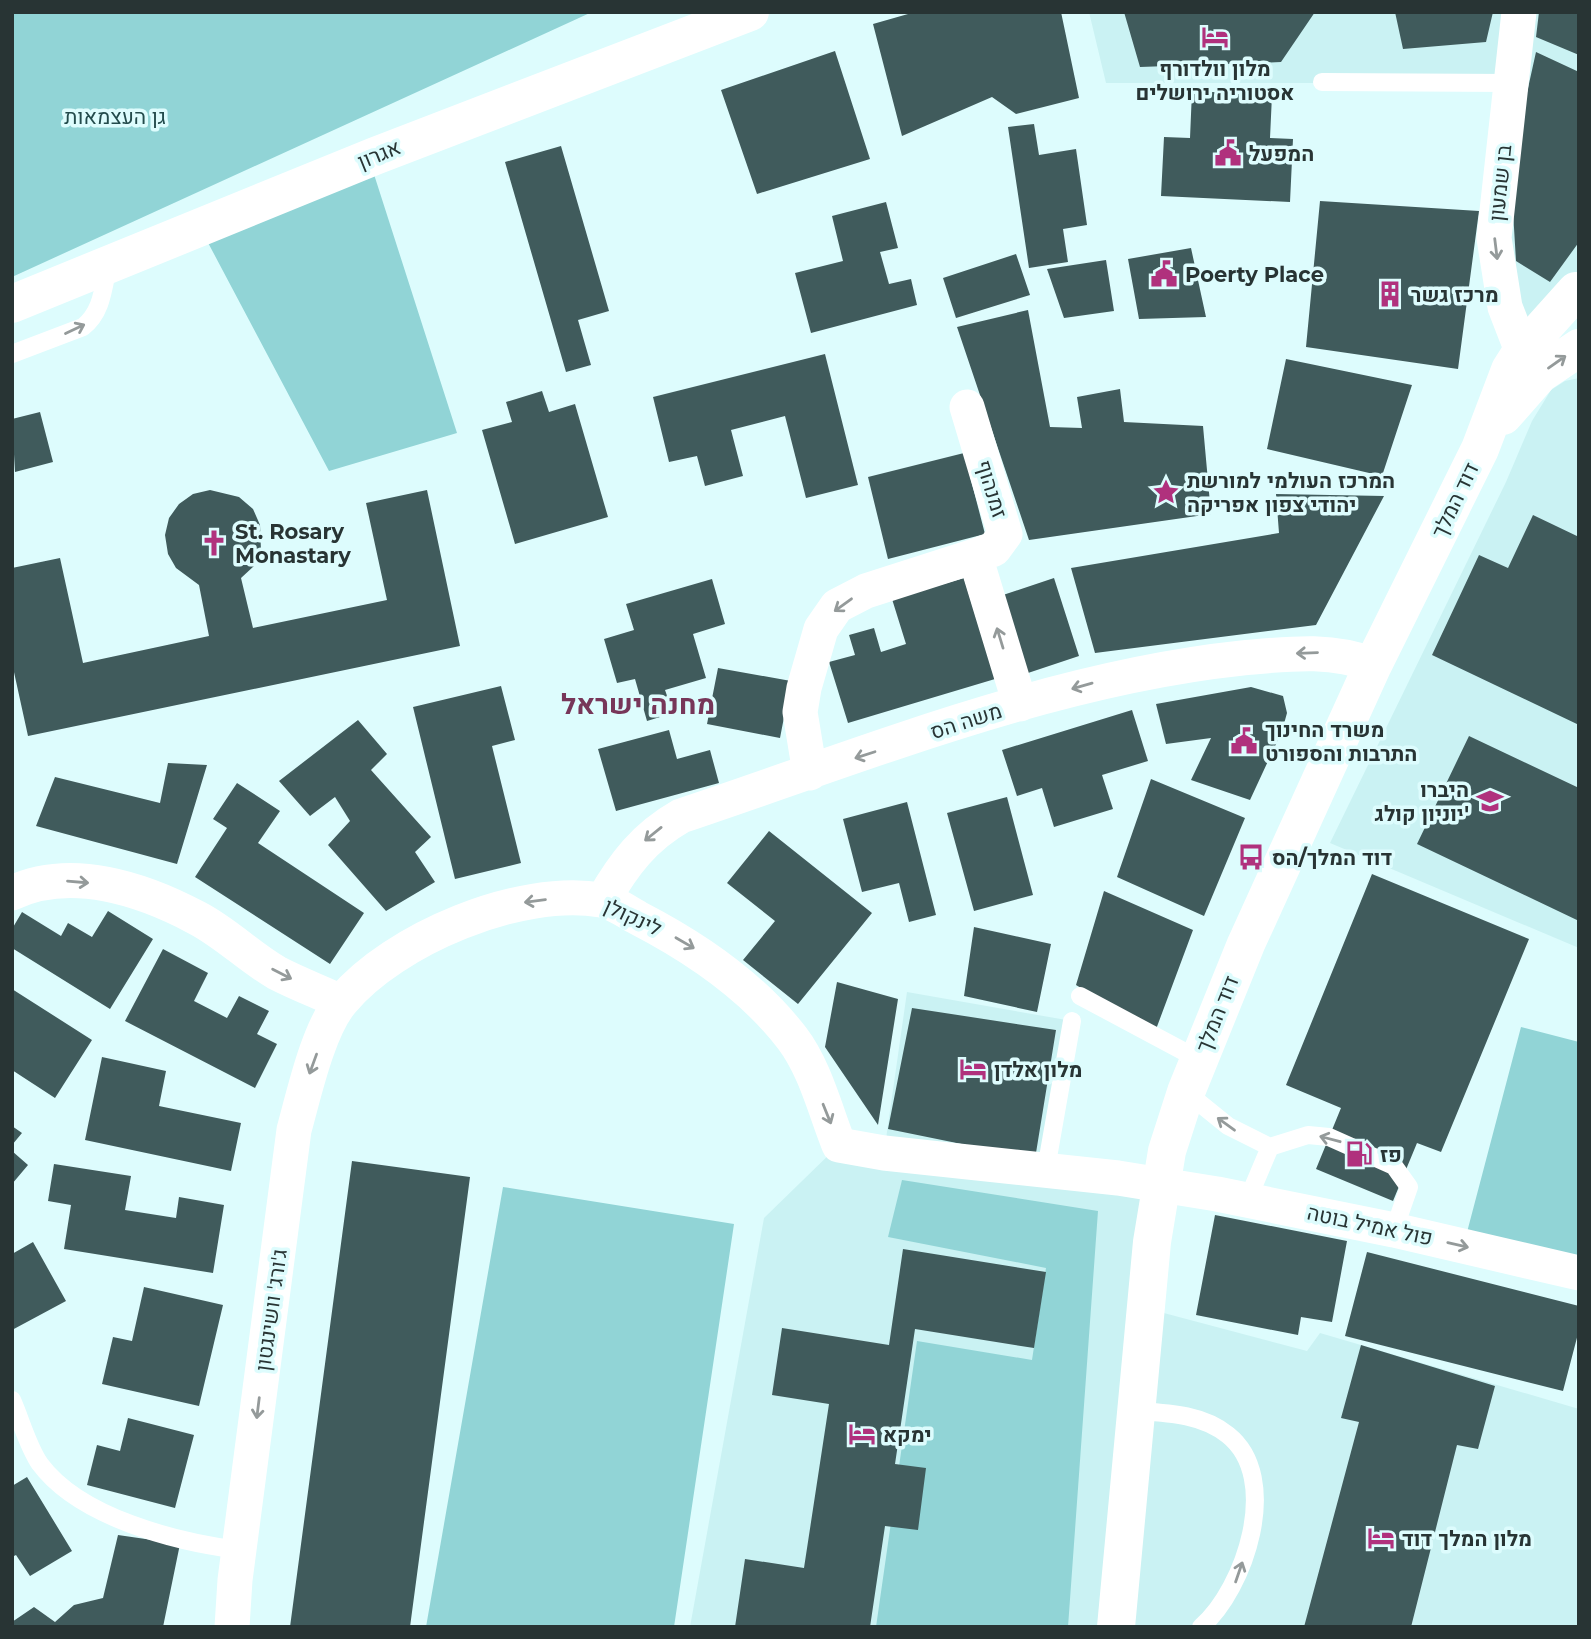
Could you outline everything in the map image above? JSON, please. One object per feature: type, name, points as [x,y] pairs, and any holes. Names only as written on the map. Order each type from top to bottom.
[{"type":"street","name":"אגרון","points":[[12,304],[388,151],[686,22],[750,12]]},
{"type":"street","name":"בן שמעון","points":[[1520,12],[1494,239],[1504,307],[1522,351]]},
{"type":"street","name":"דוד המלך","points":[[1116,1627],[1161,1184],[1192,1076],[1246,944],[1373,665],[1480,449],[1500,393],[1522,351],[1578,294]]},
{"type":"street","name":"דוד המלך","points":[[1480,449],[1540,374],[1579,348]]},
{"type":"street","name":"זמנהוף","points":[[967,407],[1005,534],[994,549],[975,556]]},
{"type":"street","points":[[810,773],[800,712],[821,629],[837,606],[866,591],[975,556],[1020,704]]},
{"type":"street","name":"משה הס","points":[[603,900],[638,847],[659,828],[681,816],[1020,704],[1090,683],[1199,663],[1322,653],[1358,659],[1373,665]]},
{"type":"street","points":[[12,893],[34,883],[74,880],[133,890],[198,919],[276,972],[341,1002]]},
{"type":"street","name":"לינקולן","points":[[341,1002],[414,945],[463,920],[515,903],[561,897],[603,900],[692,946],[754,998],[793,1039],[811,1074],[839,1145],[884,1153],[1161,1184]]},
{"type":"street","name":"ג'ורג' וושינגטון","points":[[232,1627],[239,1550],[294,1130],[312,1062],[341,1002]]},
{"type":"street","name":"פול אמיל בוטה","points":[[1161,1184],[1248,1199],[1394,1230],[1579,1273]]},
{"type":"lane","points":[[1322,82],[1510,83]]},
{"type":"lane","points":[[12,354],[83,327],[91,320],[100,301],[109,264]]},
{"type":"lane","points":[[1080,996],[1192,1076],[1228,1126],[1270,1147],[1308,1135],[1329,1137],[1394,1166],[1409,1186],[1394,1230]]},
{"type":"lane","points":[[1045,1169],[1072,1021]]},
{"type":"lane","points":[[1248,1199],[1270,1147]]},
{"type":"lane","points":[[12,1400],[40,1464],[68,1490],[108,1515],[194,1545],[239,1550]]},
{"type":"lane","points":[[1136,1411],[1192,1417],[1210,1423],[1229,1436],[1243,1452],[1251,1474],[1256,1500],[1241,1567],[1220,1609],[1201,1627]]},
{"type":"shaded area","points":[[1089,12],[1579,12],[1579,281],[1522,351],[1508,320],[1509,83],[1106,83]]},
{"type":"shaded area","points":[[1579,378],[1579,948],[1330,843],[1506,482],[1532,421],[1551,390],[1565,381]]},
{"type":"shaded area","points":[[907,992],[1072,1021],[1046,1169],[1161,1184],[1145,1308],[1307,1351],[1320,1333],[1579,1409],[1579,1627],[690,1627],[764,1218],[839,1145],[884,1153]]},
{"type":"green space","name":"גן העצמאות","points":[[12,12],[592,12],[12,277]]},
{"type":"green space","points":[[371,165],[457,433],[329,471],[205,237]]},
{"type":"green space","points":[[1521,1027],[1579,1042],[1579,1265],[1466,1236]]},
{"type":"green space","points":[[902,1180],[1098,1211],[1068,1627],[876,1627],[917,1341],[1032,1360],[1046,1268],[888,1237]]},
{"type":"green space","points":[[503,1187],[734,1224],[674,1627],[426,1627]]},
{"type":"building","points":[[915,12],[1061,12],[1079,98],[1016,114],[992,97],[902,136],[873,24]]},
{"type":"building","name":"מלון וולדורף אסטוריה ירושלים","points":[[1124,12],[1315,12],[1281,62],[1140,67]]},
{"type":"building","points":[[1395,12],[1493,12],[1486,42],[1403,49]]},
{"type":"building","points":[[1539,12],[1579,12],[1579,55],[1536,37]]},
{"type":"building","points":[[835,51],[870,159],[757,194],[721,90]]},
{"type":"building","points":[[1536,52],[1579,72],[1579,242],[1550,282],[1516,261],[1513,211],[1519,129]]},
{"type":"building","name":"המפעל","points":[[1192,91],[1272,95],[1270,138],[1293,139],[1290,202],[1161,196],[1164,137],[1190,138]]},
{"type":"building","points":[[1034,124],[1039,155],[1076,149],[1087,225],[1063,229],[1068,262],[1029,268],[1008,127]]},
{"type":"building","points":[[561,146],[609,311],[578,320],[591,365],[566,372],[505,162]]},
{"type":"building","name":"מרכז גשר","points":[[1320,201],[1479,211],[1458,369],[1306,347]]},
{"type":"building","points":[[886,202],[898,248],[880,252],[889,284],[911,279],[917,305],[811,333],[795,273],[843,261],[832,216]]},
{"type":"building","name":"Poerty Place","points":[[1191,248],[1206,317],[1139,319],[1128,259]]},
{"type":"building","points":[[1016,254],[1030,295],[956,318],[943,278]]},
{"type":"building","points":[[1106,260],[1114,311],[1064,318],[1047,269]]},
{"type":"building","points":[[1028,310],[1050,427],[1082,428],[1077,397],[1120,389],[1124,422],[1203,426],[1211,514],[1029,540],[957,327]]},
{"type":"building","points":[[825,354],[858,485],[806,498],[785,416],[731,430],[743,476],[705,486],[697,456],[669,462],[653,397]]},
{"type":"building","points":[[1286,359],[1412,385],[1382,476],[1267,449]]},
{"type":"building","points":[[542,391],[549,412],[575,404],[608,517],[515,544],[482,430],[512,422],[506,402]]},
{"type":"building","points":[[40,412],[53,462],[15,472],[12,419]]},
{"type":"building","points":[[964,453],[985,534],[888,559],[868,477]]},
{"type":"building","points":[[210,490],[239,497],[253,509],[260,525],[261,551],[254,566],[241,578],[253,628],[387,600],[366,503],[427,490],[460,646],[28,736],[12,663],[12,568],[60,558],[83,663],[209,636],[199,585],[176,568],[168,554],[165,535],[169,518],[179,504],[193,494]]},
{"type":"building","points":[[1276,494],[1384,496],[1316,625],[1095,653],[1071,568],[1279,533]]},
{"type":"building","points":[[1533,515],[1579,537],[1579,725],[1432,655],[1479,555],[1508,568]]},
{"type":"building","points":[[964,578],[995,679],[848,723],[829,662],[855,655],[849,635],[874,628],[881,652],[906,644],[892,599]]},
{"type":"building","points":[[1054,578],[1079,656],[1025,674],[1000,596]]},
{"type":"building","points":[[712,579],[725,624],[693,634],[706,678],[665,690],[673,713],[647,721],[635,679],[617,683],[604,639],[634,630],[626,604]]},
{"type":"building","points":[[718,668],[791,681],[780,738],[707,724]]},
{"type":"building","points":[[501,686],[515,740],[492,746],[521,863],[455,879],[413,707]]},
{"type":"building","name":"משרד החינוך התרבות והספורט","points":[[1251,687],[1283,696],[1287,713],[1282,731],[1250,800],[1191,780],[1211,738],[1166,744],[1156,704]]},
{"type":"building","points":[[1132,710],[1148,761],[1102,775],[1113,809],[1054,827],[1042,788],[1017,796],[1002,750]]},
{"type":"building","points":[[358,720],[387,754],[371,770],[431,837],[415,852],[435,882],[386,911],[328,845],[350,821],[335,797],[310,816],[279,781]]},
{"type":"building","points":[[669,730],[677,759],[710,750],[719,783],[616,811],[598,749]]},
{"type":"building","points":[[1469,736],[1579,788],[1579,921],[1417,844]]},
{"type":"building","points":[[168,763],[207,765],[177,864],[36,826],[55,777],[160,803]]},
{"type":"building","points":[[1151,779],[1245,818],[1204,916],[1117,877]]},
{"type":"building","points":[[237,783],[280,811],[258,843],[364,913],[330,964],[195,877],[227,828],[213,819]]},
{"type":"building","points":[[1007,797],[1033,895],[974,911],[947,813]]},
{"type":"building","points":[[907,802],[936,915],[909,922],[899,883],[862,892],[843,819]]},
{"type":"building","points":[[769,831],[872,913],[798,1004],[743,960],[775,921],[727,883]]},
{"type":"building","points":[[1372,874],[1529,939],[1441,1152],[1417,1143],[1393,1201],[1316,1169],[1341,1108],[1286,1085]]},
{"type":"building","points":[[1104,891],[1193,930],[1155,1032],[1076,985]]},
{"type":"building","points":[[108,911],[153,939],[110,1009],[12,948],[12,929],[22,912],[61,936],[68,923],[92,937]]},
{"type":"building","points":[[974,927],[1051,944],[1037,1012],[964,996]]},
{"type":"building","points":[[163,949],[208,973],[194,1001],[227,1018],[239,996],[269,1011],[257,1034],[277,1044],[255,1088],[125,1021]]},
{"type":"building","points":[[837,982],[898,999],[878,1125],[825,1047]]},
{"type":"building","points":[[12,989],[92,1040],[55,1098],[12,1070]]},
{"type":"building","points":[[912,1008],[1056,1030],[1035,1159],[888,1129]]},
{"type":"building","points":[[102,1057],[166,1071],[159,1106],[241,1123],[231,1171],[85,1140]]},
{"type":"building","points":[[12,1126],[22,1133],[12,1145]]},
{"type":"building","points":[[12,1151],[28,1165],[12,1184]]},
{"type":"building","points":[[352,1161],[470,1177],[410,1627],[290,1627]]},
{"type":"building","points":[[54,1164],[131,1176],[125,1210],[176,1218],[179,1197],[224,1205],[213,1273],[64,1249],[71,1205],[48,1201]]},
{"type":"building","points":[[1215,1215],[1347,1241],[1332,1322],[1301,1317],[1298,1335],[1196,1315]]},
{"type":"building","points":[[33,1242],[66,1301],[12,1330],[12,1254]]},
{"type":"building","name":"ימקא","points":[[903,1249],[1046,1272],[1034,1348],[915,1329],[895,1464],[926,1468],[918,1530],[885,1526],[870,1627],[735,1627],[745,1559],[804,1568],[829,1404],[772,1395],[782,1328],[889,1345]]},
{"type":"building","points":[[1367,1252],[1579,1306],[1579,1330],[1563,1391],[1345,1336]]},
{"type":"building","points":[[144,1287],[223,1305],[199,1406],[102,1384],[113,1337],[132,1341]]},
{"type":"building","name":"מלון המלך דוד","points":[[1361,1345],[1495,1386],[1478,1449],[1457,1445],[1411,1627],[1304,1627],[1359,1422],[1341,1418]]},
{"type":"building","points":[[128,1418],[194,1435],[175,1508],[87,1485],[97,1445],[120,1451]]},
{"type":"building","points":[[27,1477],[72,1551],[30,1576],[16,1555],[12,1557],[12,1486]]},
{"type":"building","points":[[118,1535],[180,1544],[163,1627],[12,1627],[12,1622],[34,1607],[55,1622],[74,1605],[103,1598]]},
{"type":"place","name":"מלון וולדורף אסטוריה ירושלים","points":[[1215,37]]},
{"type":"place","name":"המפעל","points":[[1228,153]]},
{"type":"place","name":"Poerty Place","points":[[1164,274]]},
{"type":"place","name":"מרכז גשר","points":[[1390,294]]},
{"type":"place","name":"המרכז העולמי למורשת יהודי צפון אפריקה","points":[[1166,492]]},
{"type":"place","name":"St. Rosary Monastary","points":[[214,543]]},
{"type":"place","name":"משרד החינוך התרבות והספורט","points":[[1244,741]]},
{"type":"place","name":"היברו יוניון קולג'","points":[[1490,801]]},
{"type":"place","name":"דוד המלך/הס","points":[[1251,857]]},
{"type":"place","name":"מלון אלדן","points":[[973,1069]]},
{"type":"place","name":"פז","points":[[1359,1154]]},
{"type":"place","name":"ימקא","points":[[862,1434]]},
{"type":"place","name":"מלון המלך דוד","points":[[1381,1538]]},
{"type":"district","name":"מחנה ישראל","points":[[638,704]]}]
